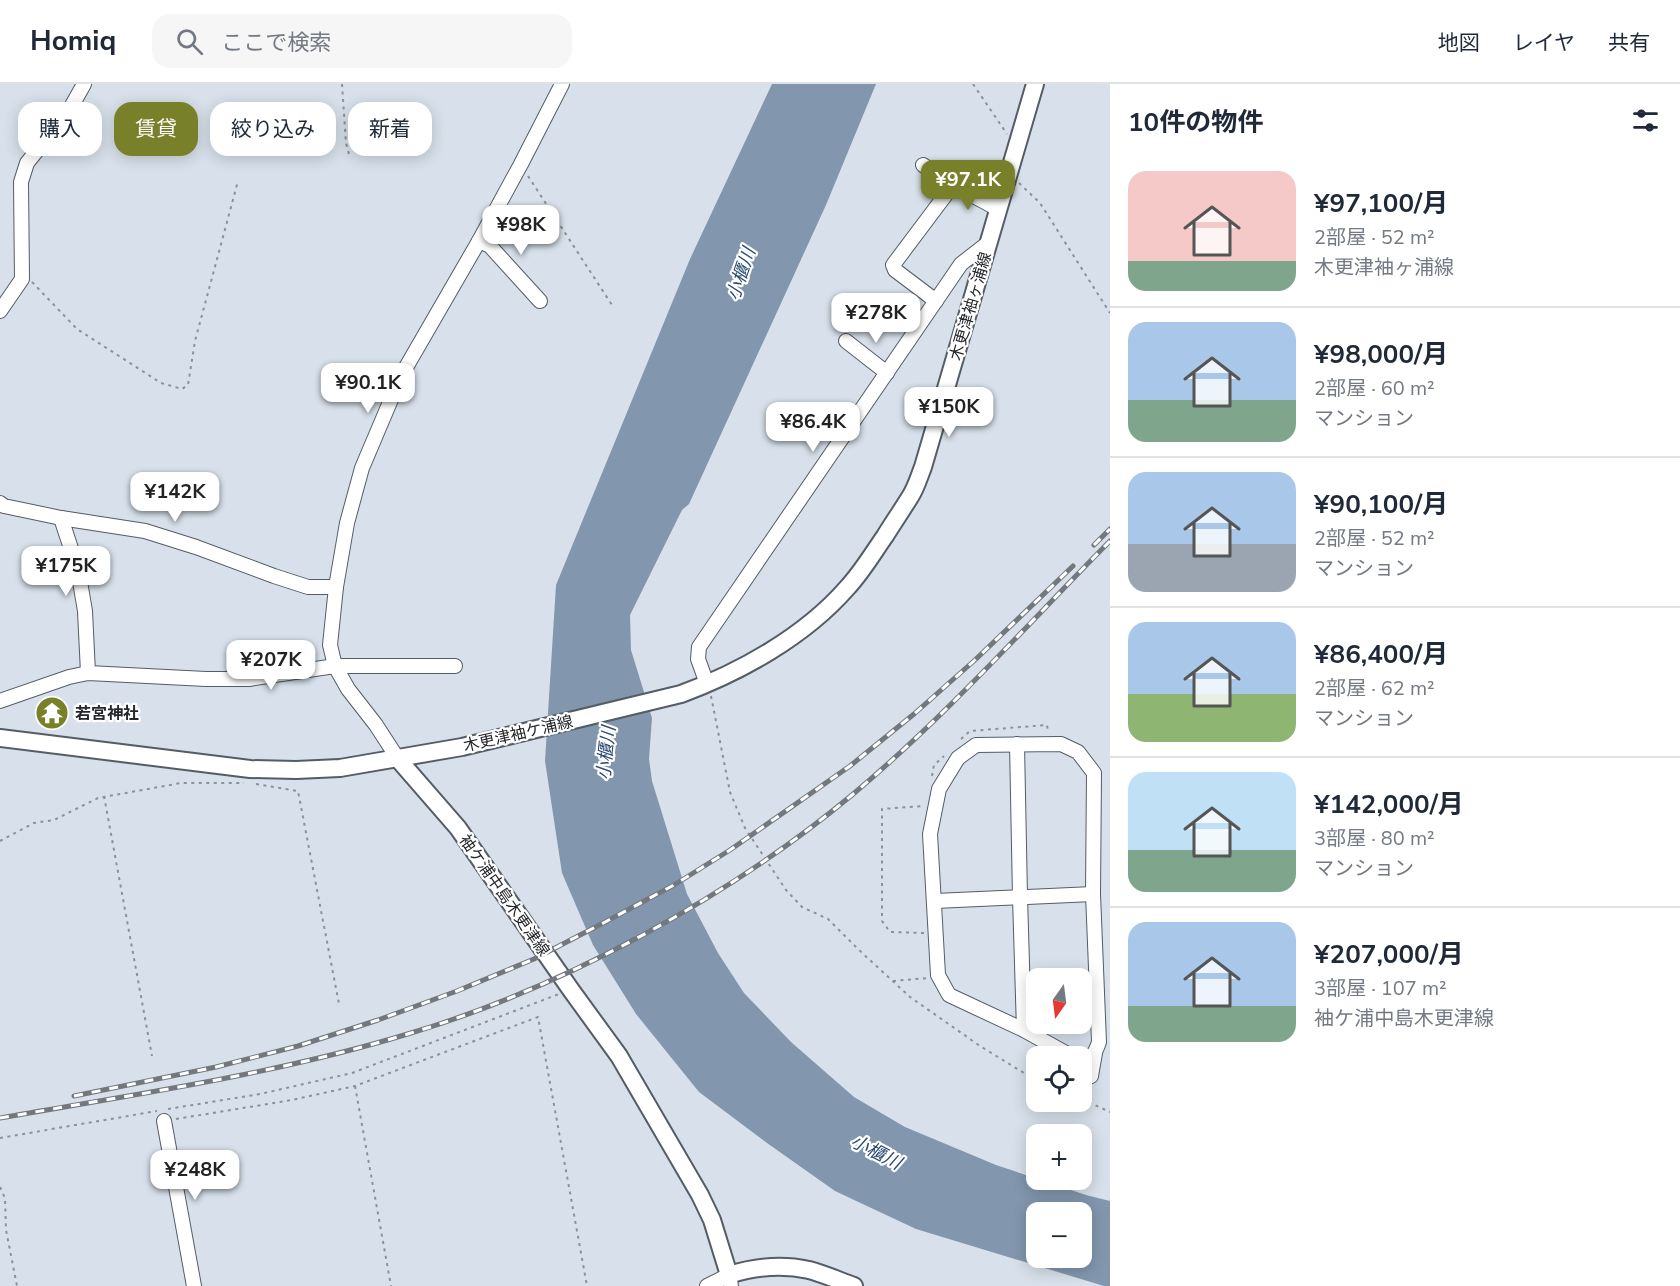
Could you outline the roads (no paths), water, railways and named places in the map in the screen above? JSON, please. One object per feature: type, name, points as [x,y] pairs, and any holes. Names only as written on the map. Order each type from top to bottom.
[{"type":"main road","name":"木更津袖ヶ浦線","points":[[707,684],[797,634],[828,608],[848,588],[867,563],[911,495],[923,467],[1035,84]]},
{"type":"main road","name":"木更津袖ケ浦線","points":[[398,759],[462,747],[657,700],[707,684]]},
{"type":"main road","points":[[0,738],[250,769],[340,768],[398,759]]},
{"type":"main road","name":"袖ケ浦中島木更津線","points":[[398,759],[458,828],[619,1056],[700,1195],[712,1220],[730,1280]]},
{"type":"main road","points":[[730,1280],[759,1267],[784,1267],[809,1270],[854,1286]]},
{"type":"street","points":[[0,311],[22,279],[21,182],[27,163],[70,109],[84,84]]},
{"type":"street","points":[[398,759],[376,725],[348,689],[335,666],[330,645],[346,523],[362,468],[401,376],[479,241],[562,84]]},
{"type":"street","points":[[923,165],[953,185],[998,209]]},
{"type":"street","points":[[936,301],[895,270],[893,266],[953,185]]},
{"type":"street","points":[[479,241],[490,246],[540,301]]},
{"type":"street","points":[[707,684],[698,659],[699,647],[961,264],[988,243]]},
{"type":"street","points":[[846,341],[887,373]]},
{"type":"street","points":[[0,503],[4,506],[61,518],[145,531],[308,587],[336,587]]},
{"type":"street","points":[[61,518],[78,570],[84,611],[88,673]]},
{"type":"street","points":[[0,701],[69,677],[88,673],[249,679],[335,666],[455,666]]},
{"type":"street","points":[[1017,744],[1024,1030]]},
{"type":"street","points":[[1053,1046],[949,995],[938,975],[930,834],[939,789],[958,758],[976,745],[1061,744],[1078,752],[1094,773],[1094,894],[1099,1042],[1092,1070]]},
{"type":"street","points":[[935,901],[1094,894]]},
{"type":"street","points":[[164,1121],[194,1286]]},
{"type":"street","points":[[707,1286],[730,1280]]},
{"type":"water","name":"小櫃川","points":[[772,84],[876,84],[826,205],[689,504],[682,510],[630,615],[631,650],[652,718],[649,759],[652,781],[687,894],[718,953],[744,993],[791,1042],[854,1097],[905,1127],[1026,1175],[1026,1190],[1071,1190],[1110,1201],[1110,1286],[1045,1268],[1092,1268],[1092,1202],[1026,1202],[1026,1262],[916,1229],[835,1191],[699,1092],[636,1014],[593,945],[562,873],[545,761],[556,585],[690,259]]},
{"type":"railway","points":[[1094,545],[1110,529]]},
{"type":"railway","points":[[0,1118],[258,1072],[411,1033],[469,1014],[527,991],[643,935],[753,869],[852,795],[952,703],[1110,541]]},
{"type":"railway","points":[[74,1096],[216,1067],[298,1046],[378,1020],[534,959],[607,921],[674,885],[730,850],[850,766],[975,660],[1073,566]]},
{"type":"place","name":"若宮神社","points":[[52,713]]}]
